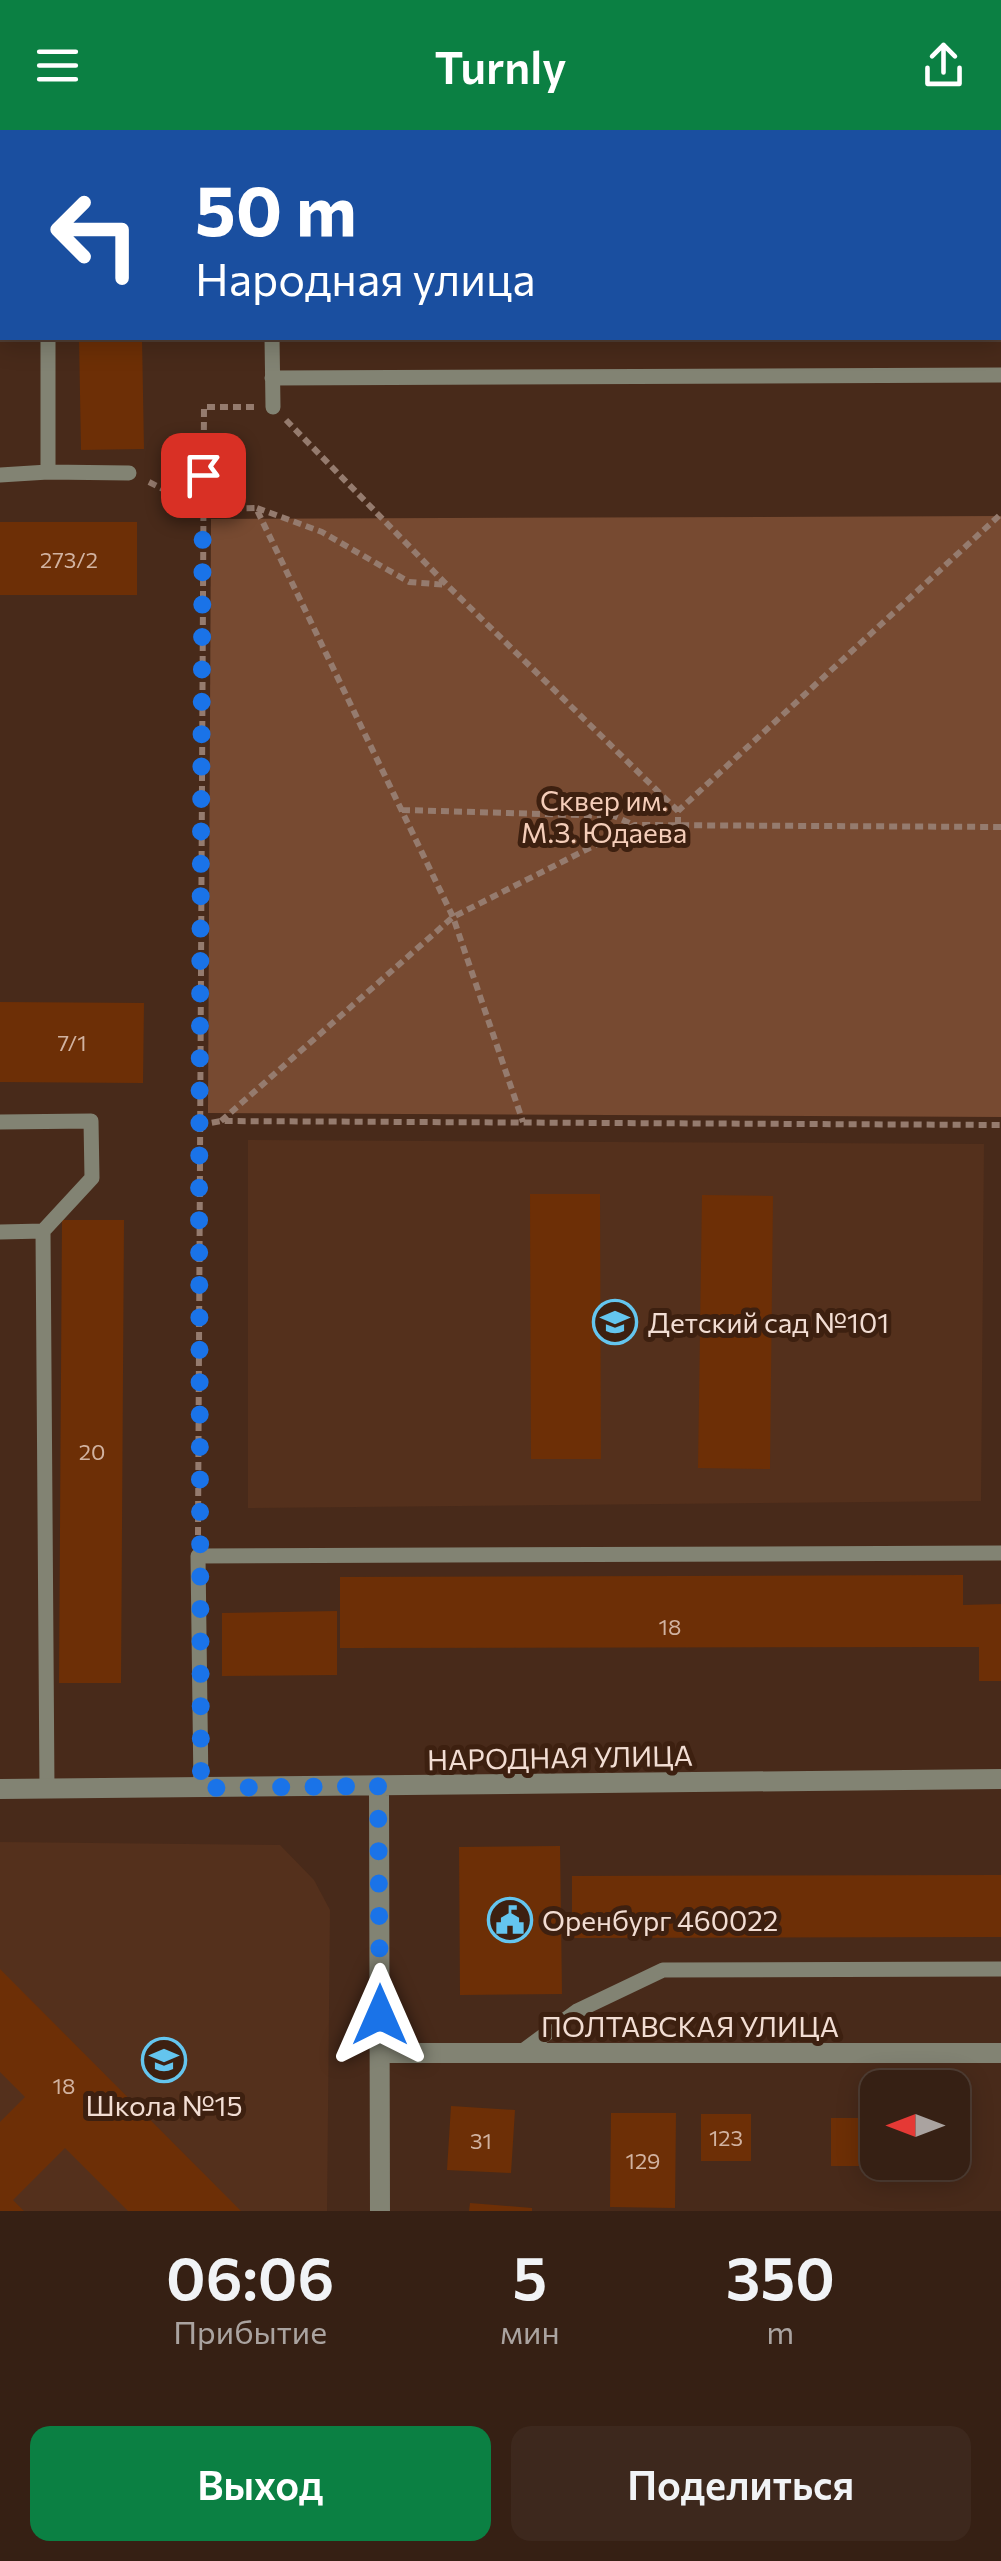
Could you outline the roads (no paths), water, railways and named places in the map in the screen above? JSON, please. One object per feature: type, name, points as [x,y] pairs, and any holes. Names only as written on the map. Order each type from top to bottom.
[{"type":"street","name":"НАРОДНАЯ УЛИЦА","points":[[0,1788],[1001,1779]]},
{"type":"street","points":[[378,1786],[380,2211]]},
{"type":"street","name":"ПОЛТАВСКАЯ УЛИЦА","points":[[380,2053],[1001,2054]]},
{"type":"lane","points":[[48,340],[48,472]]},
{"type":"lane","points":[[272,340],[272,407]]},
{"type":"lane","points":[[272,378],[1001,376]]},
{"type":"lane","points":[[0,475],[129,472]]},
{"type":"lane","points":[[0,1122],[91,1121],[92,1178],[43,1231],[47,1788]]},
{"type":"lane","points":[[0,1232],[43,1231]]},
{"type":"lane","points":[[201,1788],[198,1556],[1001,1553]]},
{"type":"lane","points":[[520,2053],[577,2011],[662,1970],[1001,1968]]},
{"type":"place","name":"Детский сад №101","points":[[615,1322]]},
{"type":"place","name":"Оренбург 460022","points":[[510,1920]]},
{"type":"place","name":"Школа №15","points":[[164,2060]]},
{"type":"park label","name":"Сквер им. М.З. Юдаева","points":[[604,816]]}]
